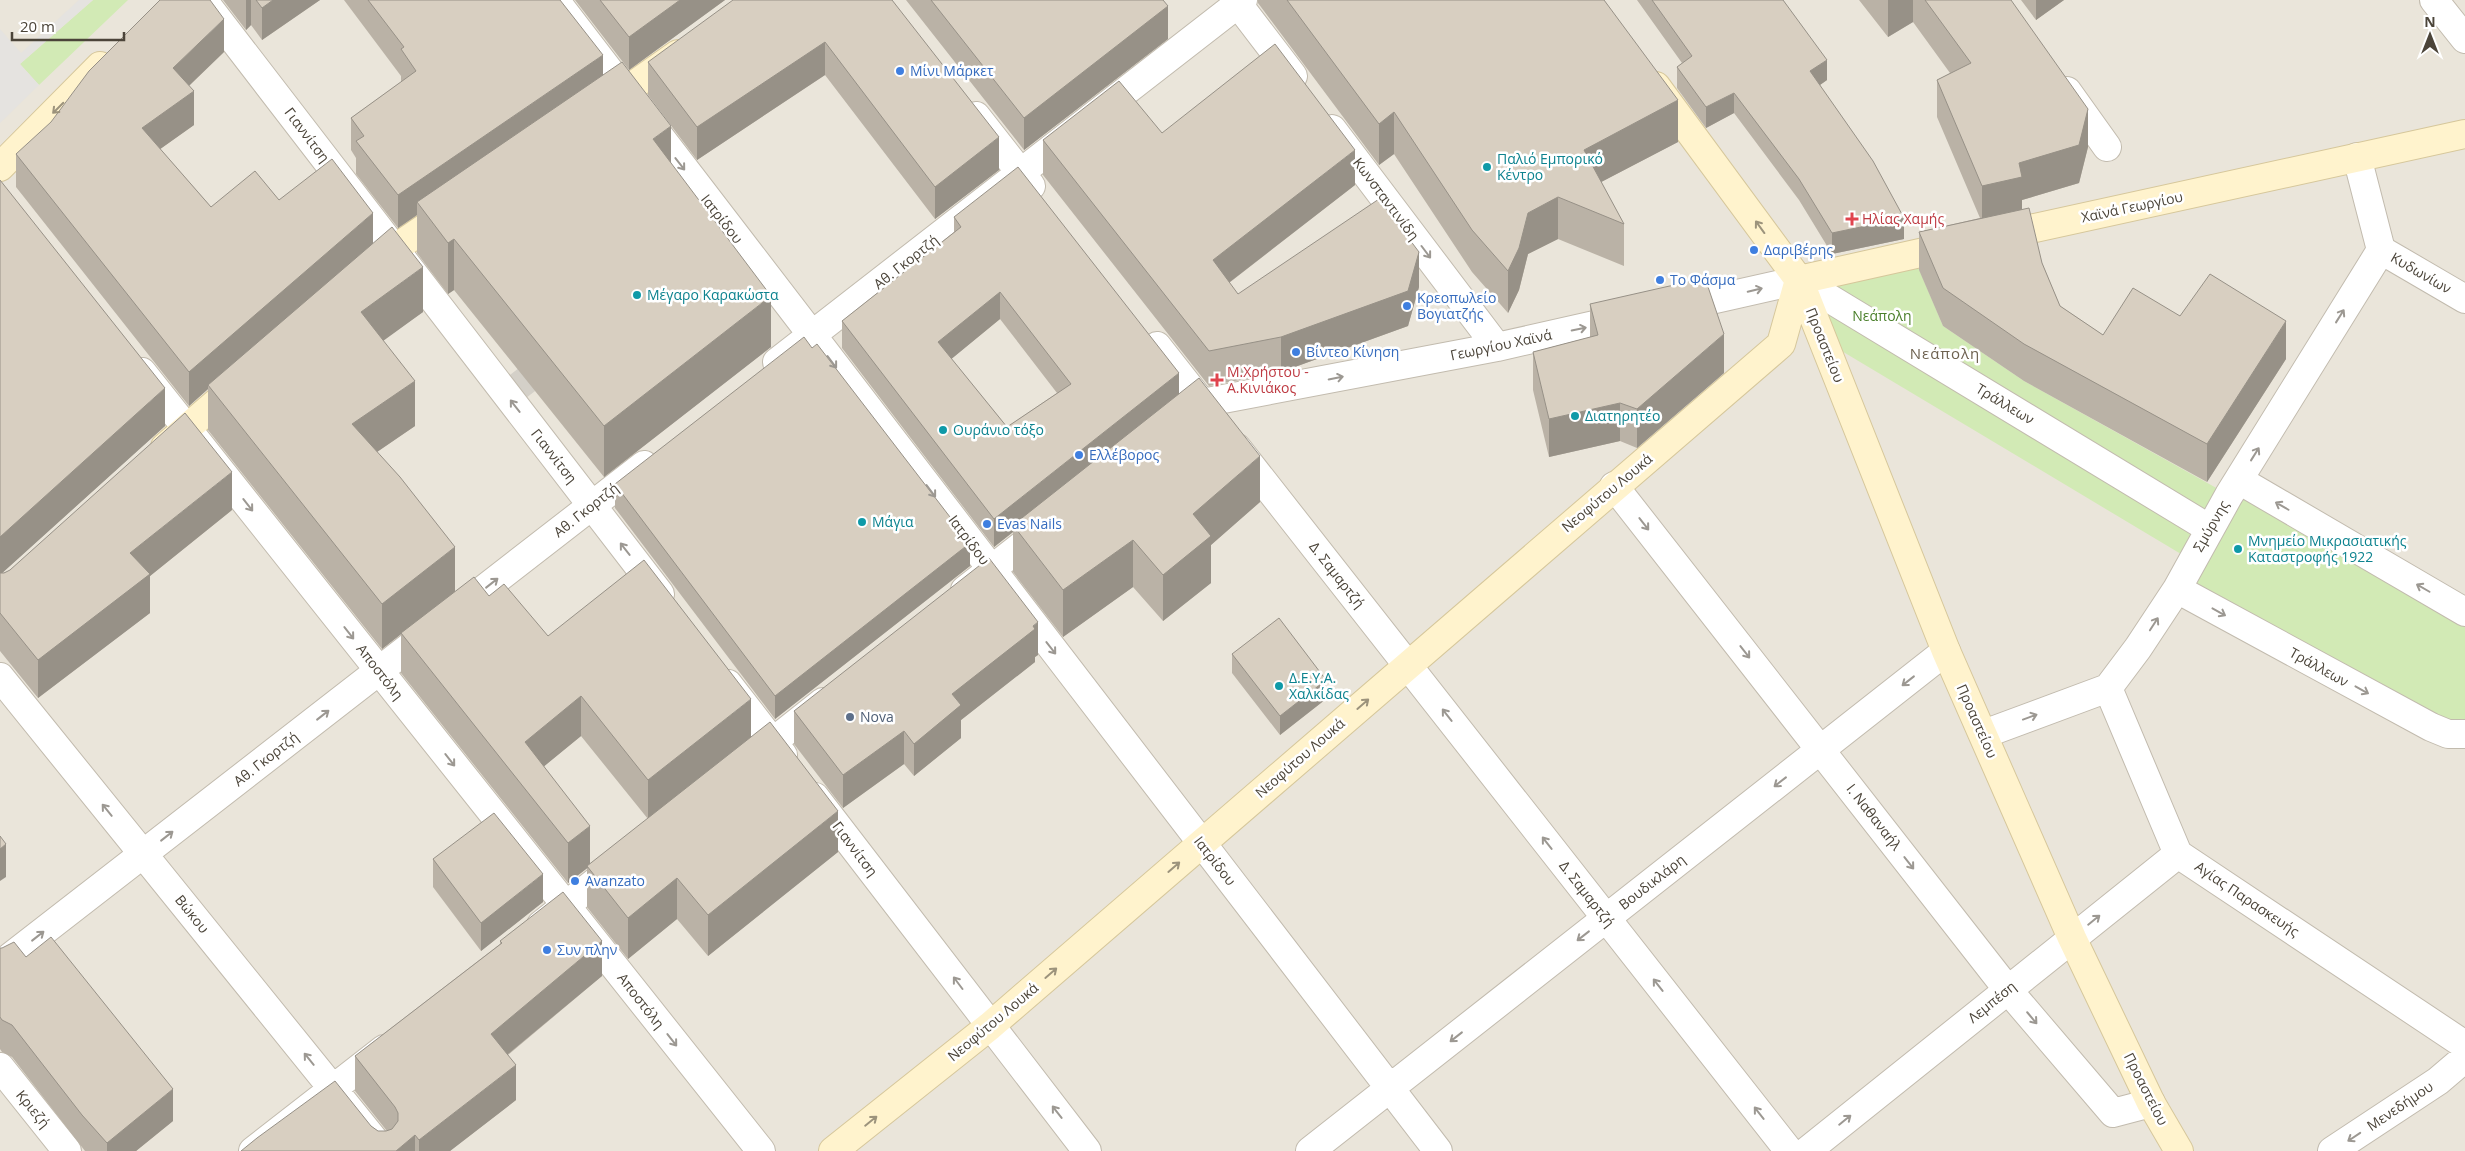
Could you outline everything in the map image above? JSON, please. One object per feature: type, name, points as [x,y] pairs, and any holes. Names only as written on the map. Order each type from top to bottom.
[{"type":"main road","points":[[584,120],[696,40]]},
{"type":"main road","points":[[0,167],[120,47]]},
{"type":"main road","name":"Προαστείου","points":[[1640,64],[1799,280],[1946,651],[2072,938],[2151,1103],[2179,1151]]},
{"type":"main road","name":"Χαϊνά Γεωργίου","points":[[1799,280],[2465,134]]},
{"type":"main road","points":[[357,281],[394,249],[468,199]]},
{"type":"main road","name":"Νεοφύτου Λουκά","points":[[833,1151],[990,1026],[1614,486],[1712,405],[1781,344],[1799,280]]},
{"type":"main road","points":[[144,467],[253,370]]},
{"type":"street","name":"Γιαννίτση","points":[[203,0],[676,616]]},
{"type":"street","name":"Ιατρίδου","points":[[555,0],[1438,1151]]},
{"type":"street","points":[[2434,0],[2465,40]]},
{"type":"street","name":"Κωνσταντινίδη","points":[[1240,2],[1313,104],[1497,347]]},
{"type":"street","name":"Αθ. Γκορτζή","points":[[757,378],[1240,2]]},
{"type":"street","points":[[2054,73],[2107,147]]},
{"type":"street","points":[[959,94],[1045,204]]},
{"type":"street","name":"Κυδωνίων","points":[[2357,157],[2381,250],[2465,299]]},
{"type":"street","name":"Σμύρνης","points":[[2108,688],[2138,648],[2177,589],[2239,480],[2381,250]]},
{"type":"street","name":"Γεωργίου Χαϊνά","points":[[1202,403],[1497,347],[1799,280]]},
{"type":"street","name":"Τράλλεων","points":[[1799,280],[2210,529]]},
{"type":"street","name":"Δ. Σαμαρτζή","points":[[1142,326],[1789,1151]]},
{"type":"street","name":"Αποστόλη","points":[[126,352],[761,1151]]},
{"type":"street","points":[[1163,434],[1202,403]]},
{"type":"street","name":"Αθ. Γκορτζή","points":[[0,966],[662,451]]},
{"type":"street","points":[[2239,480],[2465,612]]},
{"type":"street","name":"Ι. Ναθαναήλ","points":[[1614,486],[1822,749],[2008,990],[2113,1113],[2151,1103]]},
{"type":"street","points":[[944,606],[1062,514]]},
{"type":"street","name":"Τράλλεων","points":[[2177,589],[2430,727],[2448,734],[2465,734]]},
{"type":"street","name":"Βουδικλάρη","points":[[1310,1151],[1946,651]]},
{"type":"street","name":"Γιαννίτση","points":[[712,663],[1087,1151]]},
{"type":"street","name":"Βώκου","points":[[0,677],[383,1151]]},
{"type":"street","points":[[734,772],[843,686]]},
{"type":"street","points":[[1984,734],[2108,688],[2178,854]]},
{"type":"street","points":[[519,942],[635,851]]},
{"type":"street","name":"Λεμπέση","points":[[1807,1151],[2178,854]]},
{"type":"street","name":"Αγίας Παρασκευής","points":[[2178,854],[2465,1045]]},
{"type":"street","points":[[253,1151],[403,1034]]},
{"type":"street","name":"Μενεδήμου","points":[[2332,1151],[2438,1081],[2465,1058]]},
{"type":"street","name":"Κριεζή","points":[[0,1068],[66,1151]]},
{"type":"shaded area","points":[[0,0],[2465,0],[2465,1151],[0,1151]]},
{"type":"shaded area","points":[[79,0],[93,0],[20,64],[39,85],[0,123],[0,29],[21,53]]},
{"type":"green space","points":[[93,0],[128,0],[39,85],[20,64]]},
{"type":"green space","points":[[1913,255],[1943,326],[2024,381],[2229,495],[2239,480],[2465,612],[2465,734],[2177,589],[2191,560],[1835,347],[1799,280]]},
{"type":"building","points":[[160,0],[210,0],[224,19],[173,68],[194,91],[142,128],[211,207],[255,171],[279,200],[332,159],[373,213],[189,372],[16,154],[51,122],[89,71]]},
{"type":"building","points":[[256,0],[273,0],[262,8]]},
{"type":"building","points":[[368,0],[560,0],[603,55],[398,195],[356,141],[364,136],[351,118],[416,71],[401,49],[404,47]]},
{"type":"building","points":[[600,0],[680,0],[629,37]]},
{"type":"building","points":[[733,0],[892,0],[999,137],[935,187],[825,42],[697,127],[648,62]]},
{"type":"building","points":[[931,0],[1163,0],[1168,6],[1024,118]]},
{"type":"building","points":[[1287,0],[1604,0],[1678,100],[1584,150],[1624,224],[1558,197],[1528,213],[1519,248],[1508,271],[1472,230],[1394,112],[1379,124]]},
{"type":"building","points":[[1652,0],[1783,0],[1827,60],[1810,71],[1873,161],[1904,218],[1832,233],[1799,179],[1734,93],[1706,107],[1677,67],[1692,56]]},
{"type":"building","points":[[1925,0],[2011,0],[2088,109],[2079,145],[2019,163],[2022,177],[1982,186],[1937,80],[1971,63]]},
{"type":"building","points":[[1275,44],[1355,150],[1213,260],[1238,294],[1379,199],[1419,252],[1408,291],[1281,337],[1209,351],[1043,140],[1119,81],[1162,133]]},
{"type":"building","points":[[622,62],[671,126],[653,139],[771,296],[604,426],[454,239],[448,243],[417,202]]},
{"type":"building","points":[[1018,167],[1179,373],[994,519],[842,321],[961,227],[954,217]],"holes":[[[1000,292],[1071,384],[1007,427],[938,342]]]},
{"type":"building","points":[[0,180],[165,388],[0,537]]},
{"type":"building","points":[[2029,208],[2042,263],[2060,306],[2103,335],[2133,288],[2180,316],[2210,274],[2286,321],[2207,444],[2024,344],[1943,288],[1919,232]]},
{"type":"building","points":[[392,227],[423,267],[361,312],[415,381],[352,424],[400,477],[455,547],[382,604],[208,385]]},
{"type":"building","points":[[1705,278],[1724,334],[1637,409],[1620,403],[1549,419],[1533,352],[1598,335],[1590,304]]},
{"type":"building","points":[[804,337],[812,348],[817,344],[970,543],[775,696],[615,484]]},
{"type":"building","points":[[1199,378],[1260,456],[1193,514],[1211,536],[1163,575],[1133,540],[1063,590],[1013,525]]},
{"type":"building","points":[[185,413],[232,472],[130,553],[150,574],[38,660],[0,613],[0,573],[10,570]]},
{"type":"building","points":[[989,558],[1038,622],[1033,626],[1035,629],[952,694],[961,705],[914,744],[904,731],[843,775],[794,711]]},
{"type":"building","points":[[644,560],[751,699],[648,780],[581,696],[525,742],[590,826],[568,843],[401,633],[474,577],[489,596],[504,584],[548,636]]},
{"type":"building","name":"Δ.Ε.Υ.Α. Χαλκίδας","points":[[1279,618],[1326,680],[1280,716],[1232,654]]},
{"type":"building","points":[[770,722],[838,811],[708,915],[677,878],[628,918],[587,866]]},
{"type":"building","points":[[494,813],[543,874],[481,923],[433,859]]},
{"type":"building","points":[[0,836],[6,844],[0,849]]},
{"type":"building","points":[[563,892],[602,941],[491,1034],[516,1065],[419,1140],[415,1135],[396,1151],[241,1151],[335,1081],[371,1126],[378,1131],[392,1129],[398,1121],[398,1113],[395,1107],[355,1056],[502,943],[500,941]]},
{"type":"building","points":[[51,937],[173,1089],[107,1143],[82,1115],[12,1025],[0,1017],[0,948],[14,942],[26,957]]},
{"type":"tunnel","points":[[507,395],[556,357]]},
{"type":"place","name":"Μίνι Μάρκετ","points":[[900,71]]},
{"type":"place","name":"Παλιό Εμπορικό Κέντρο","points":[[1487,167]]},
{"type":"place","name":"Ηλίας Χαμής","points":[[1852,219]]},
{"type":"place","name":"Δαριβέρης","points":[[1754,250]]},
{"type":"place","name":"Το Φάσμα","points":[[1660,280]]},
{"type":"place","name":"Μέγαρο Καρακώστα","points":[[637,295]]},
{"type":"place","name":"Κρεοπωλείο Βογιατζής","points":[[1407,306]]},
{"type":"place","name":"Βίντεο Κίνηση","points":[[1296,352]]},
{"type":"place","name":"Μ.Χρήστου - Α.Κινιάκος","points":[[1217,380]]},
{"type":"place","name":"Διατηρητέο","points":[[1575,416]]},
{"type":"place","name":"Ουράνιο τόξο","points":[[943,430]]},
{"type":"place","name":"Ελλέβορος","points":[[1079,455]]},
{"type":"place","name":"Μάγια","points":[[862,522]]},
{"type":"place","name":"Evas Nails","points":[[987,524]]},
{"type":"place","name":"Μνημείο Μικρασιατικής Καταστροφής 1922","points":[[2238,549]]},
{"type":"place","name":"Δ.Ε.Υ.Α. Χαλκίδας","points":[[1279,686]]},
{"type":"place","name":"Nova","points":[[850,717]]},
{"type":"place","name":"Avanzato","points":[[575,881]]},
{"type":"place","name":"Συν πλην","points":[[547,950]]},
{"type":"district","name":"Νεάπολη","points":[[1945,354]]}]
